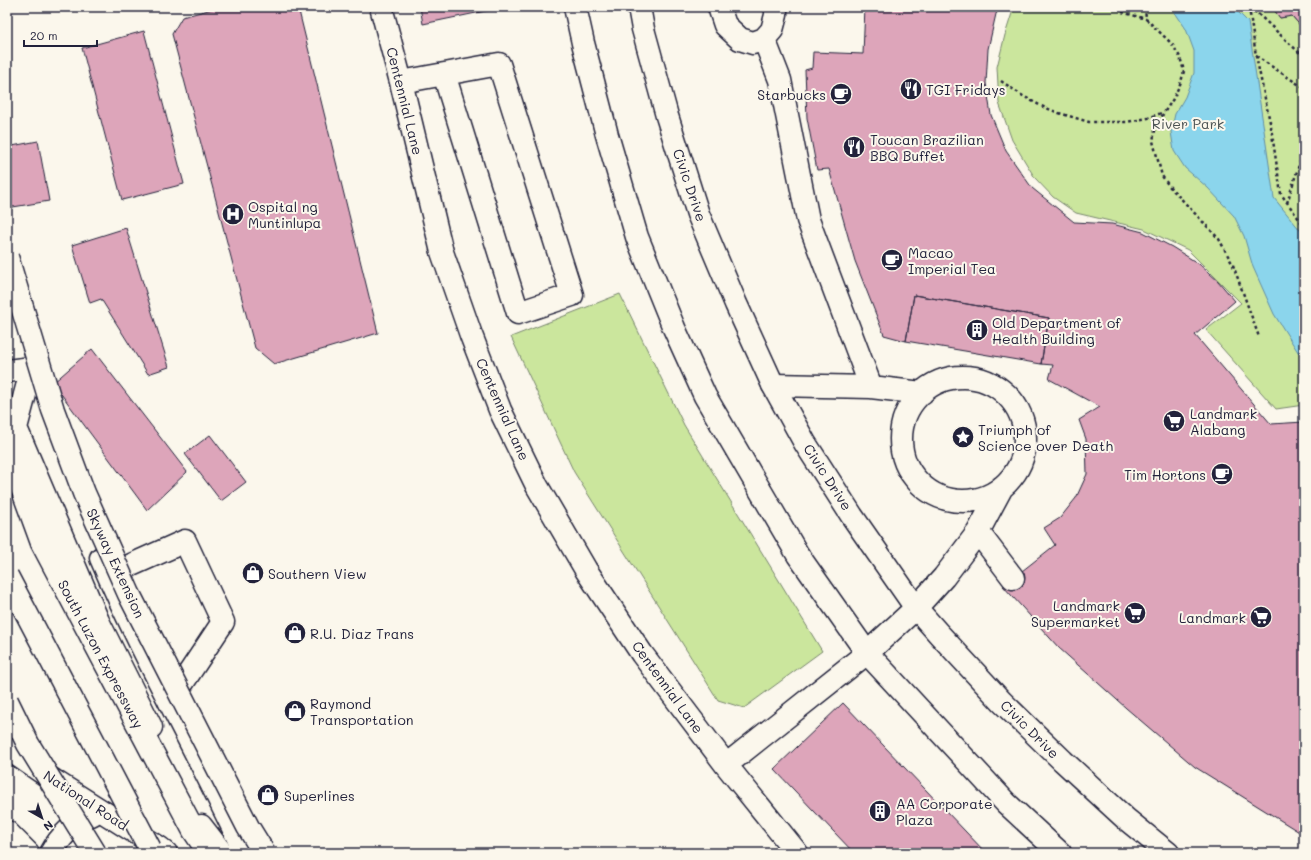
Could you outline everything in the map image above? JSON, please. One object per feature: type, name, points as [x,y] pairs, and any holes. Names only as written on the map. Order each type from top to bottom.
[{"type":"main road","name":"Centennial Lane","points":[[380,7],[401,82],[442,252],[471,335],[500,410],[537,486],[586,570],[642,654],[726,765],[797,853]]},
{"type":"main road","points":[[575,7],[607,135],[637,238],[674,328],[705,396],[798,555],[867,652],[1001,798],[1060,853]]},
{"type":"main road","name":"Civic Drive","points":[[639,7],[643,29],[667,116],[698,214],[736,304],[773,385],[805,443],[852,516],[916,608],[938,634],[1002,702],[1063,761],[1126,819],[1168,853]]},
{"type":"main road","points":[[719,7],[725,25],[740,40],[754,43],[764,39],[772,30],[776,15],[776,7]]},
{"type":"main road","points":[[764,39],[780,80],[808,220],[871,387]]},
{"type":"main road","points":[[401,82],[444,74],[499,64],[572,295],[518,313],[444,74]]},
{"type":"main road","name":"Skyway Extension","points":[[7,257],[54,410],[84,493],[129,594],[248,827],[264,853]]},
{"type":"main road","points":[[7,268],[32,368],[76,496],[119,600],[245,853]]},
{"type":"main road","points":[[7,371],[32,368]]},
{"type":"main road","points":[[32,368],[16,428],[100,625],[199,824],[222,853]]},
{"type":"main road","points":[[726,765],[867,652],[916,608],[944,577],[978,532],[1002,487],[1016,472],[1023,454],[1026,435],[1021,416],[1011,399],[996,386],[978,378],[959,377],[940,381],[922,392],[908,409],[902,429],[902,451],[910,471],[923,486],[942,497],[963,501],[984,497],[1002,487]]},
{"type":"main road","points":[[773,385],[871,387],[922,392]]},
{"type":"main road","name":"South Luzon Expressway","points":[[7,447],[42,543],[190,824],[209,853]]},
{"type":"main road","points":[[978,532],[1013,578]]},
{"type":"main road","points":[[109,575],[185,541],[223,622],[170,702]]},
{"type":"main road","points":[[7,576],[152,853]]},
{"type":"main road","points":[[7,701],[28,744],[95,853]]},
{"type":"main road","name":"National Road","points":[[7,748],[56,782],[102,810],[166,853]]},
{"type":"main road","points":[[51,853],[58,840],[80,820],[102,810]]},
{"type":"main road","points":[[7,832],[28,853]]},
{"type":"path","points":[[1144,7],[1146,19]]},
{"type":"path","points":[[1122,12],[1146,19],[1172,44],[1180,57],[1184,71],[1179,88],[1156,125],[1153,141],[1162,176],[1169,186],[1219,239],[1233,265],[1259,337]]},
{"type":"path","points":[[1304,57],[1256,12],[1250,14],[1256,56],[1271,127],[1281,194],[1304,224]]},
{"type":"path","points":[[1256,56],[1304,88]]},
{"type":"path","points":[[1001,81],[1041,106],[1089,122],[1127,122],[1148,118],[1164,112]]},
{"type":"path","points":[[1287,203],[1304,149]]},
{"type":"green space","name":"River Park","points":[[1014,7],[1120,7],[1138,12],[1139,7],[1272,7],[1280,18],[1292,16],[1304,30],[1304,405],[1276,409],[1206,330],[1241,303],[1188,250],[1144,229],[1076,213],[1053,197],[1035,178],[1012,140],[999,103],[997,67]]},
{"type":"green space","points":[[620,294],[684,425],[822,651],[744,708],[718,700],[574,472],[511,337]]},
{"type":"water","points":[[1169,7],[1233,7],[1248,22],[1274,198],[1304,235],[1304,357],[1298,352],[1274,314],[1253,267],[1244,236],[1234,216],[1208,188],[1185,168],[1174,151],[1171,132],[1175,114],[1185,97],[1194,73],[1194,51],[1186,29],[1176,14]]},
{"type":"building","points":[[220,7],[298,7],[378,333],[274,364],[255,348],[172,34],[182,17]]},
{"type":"building","points":[[420,7],[505,7],[423,24]]},
{"type":"building","name":"Landmark Alabang","points":[[865,7],[1000,7],[996,14],[988,49],[986,83],[991,115],[1006,151],[1032,188],[1074,222],[1112,224],[1143,232],[1172,247],[1199,264],[1218,281],[1235,301],[1195,335],[1271,424],[1304,422],[1304,835],[1195,767],[1059,648],[1003,586],[1055,545],[1044,528],[1060,518],[1076,498],[1087,474],[1086,439],[1079,420],[1100,407],[1049,379],[1053,365],[1041,364],[1049,318],[914,295],[906,341],[884,335],[855,261],[829,169],[817,170],[807,118],[805,70],[812,68],[813,52],[863,54]]},
{"type":"building","points":[[1272,7],[1304,7],[1304,30],[1292,16],[1280,18]]},
{"type":"building","points":[[144,31],[184,184],[122,200],[82,48]]},
{"type":"building","points":[[38,141],[49,201],[7,208],[7,147]]},
{"type":"building","points":[[126,228],[169,367],[148,374],[101,299],[90,303],[72,245]]},
{"type":"building","name":"Old Department of Health Building","points":[[914,295],[1049,318],[1041,364],[906,341]]},
{"type":"building","points":[[92,349],[187,472],[147,510],[53,383]]},
{"type":"building","points":[[210,435],[246,482],[221,501],[185,454]]},
{"type":"building","name":"AA Corporate Plaza","points":[[843,703],[986,853],[854,853],[774,769]]},
{"type":"place","name":"TGI Fridays","points":[[911,89]]},
{"type":"place","name":"Starbucks","points":[[841,94]]},
{"type":"place","name":"Toucan Brazilian BBQ Buffet","points":[[854,147]]},
{"type":"place","name":"Ospital ng Muntinlupa","points":[[233,214]]},
{"type":"place","name":"Macao Imperial Tea","points":[[892,260]]},
{"type":"place","name":"Old Department of Health Building","points":[[977,330]]},
{"type":"place","name":"Landmark Alabang","points":[[1174,421]]},
{"type":"place","name":"Triumph of Science over Death","points":[[963,437]]},
{"type":"place","name":"Tim Hortons","points":[[1222,474]]},
{"type":"place","name":"Southern View","points":[[253,573]]},
{"type":"place","name":"Landmark Supermarket","points":[[1135,613]]},
{"type":"place","name":"Landmark","points":[[1261,617]]},
{"type":"place","name":"R.U. Diaz Trans","points":[[295,633]]},
{"type":"place","name":"Raymond Transportation","points":[[295,711]]},
{"type":"place","name":"Superlines","points":[[268,795]]},
{"type":"place","name":"AA Corporate Plaza","points":[[880,811]]}]
